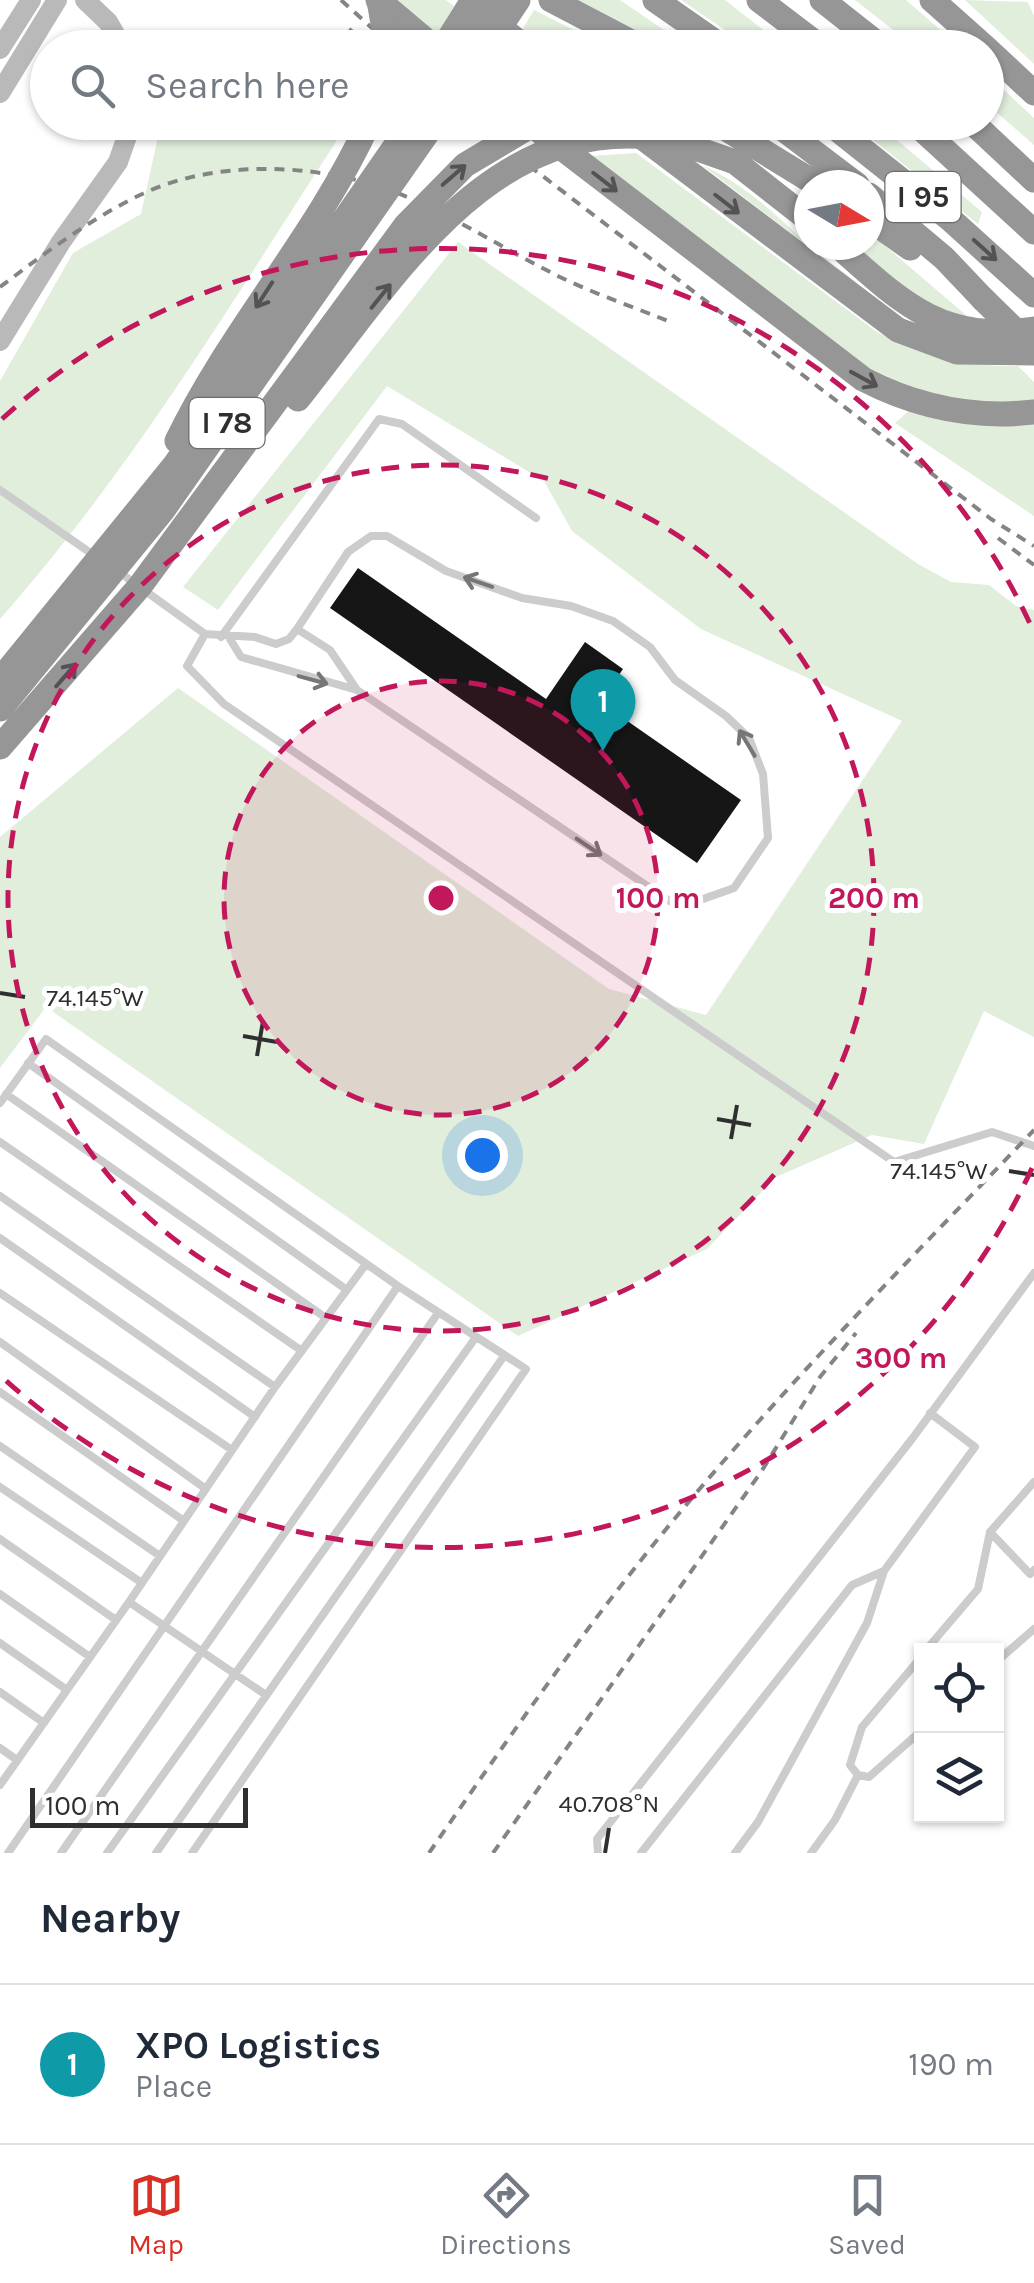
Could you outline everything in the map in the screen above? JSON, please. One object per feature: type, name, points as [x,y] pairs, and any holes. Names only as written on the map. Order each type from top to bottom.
[{"type":"highway","points":[[379,0],[384,30]]},
{"type":"highway","points":[[379,0],[414,30]]},
{"type":"highway","points":[[465,0],[503,30]]},
{"type":"highway","points":[[455,30],[474,0]]},
{"type":"highway","points":[[475,30],[495,0]]},
{"type":"highway","points":[[498,30],[518,0]]},
{"type":"highway","points":[[552,0],[609,30]]},
{"type":"highway","points":[[655,0],[698,30]]},
{"type":"highway","points":[[759,0],[798,30]]},
{"type":"highway","points":[[822,0],[860,30]]},
{"type":"highway","points":[[932,0],[966,30]]},
{"type":"highway","points":[[1004,65],[1034,93]]},
{"type":"highway","points":[[152,496],[204,385],[319,209],[359,140]]},
{"type":"highway","points":[[317,261],[363,171],[384,140]]},
{"type":"highway","name":"I 78","points":[[0,680],[152,496],[400,140]]},
{"type":"highway","name":"I 78","points":[[0,709],[163,510],[422,140]]},
{"type":"highway","points":[[140,586],[406,225],[465,165],[507,140]]},
{"type":"highway","points":[[551,140],[863,379],[944,409],[987,415],[1034,412]]},
{"type":"highway","points":[[0,746],[178,547],[402,270],[471,195],[516,164],[585,140]]},
{"type":"highway","points":[[646,140],[898,330],[934,346],[967,353],[1034,351]]},
{"type":"highway","points":[[672,140],[735,162],[794,208]]},
{"type":"highway","points":[[744,140],[794,170]]},
{"type":"highway","points":[[798,140],[837,170]]},
{"type":"highway","name":"I 95","points":[[850,140],[1034,295]]},
{"type":"highway","name":"I 95","points":[[934,140],[1034,232]]},
{"type":"highway","name":"I 95","points":[[991,140],[1034,180]]},
{"type":"highway","points":[[884,208],[944,258],[1034,351]]},
{"type":"highway","points":[[884,230],[983,299]]},
{"type":"highway","points":[[853,260],[898,299],[928,318],[974,331],[1034,329]]},
{"type":"main road","points":[[37,30],[57,0]]},
{"type":"main road","points":[[85,0],[113,30]]},
{"type":"main road","points":[[0,49],[28,4]]},
{"type":"main road","points":[[0,93],[30,42]]},
{"type":"main road","points":[[0,341],[61,242],[118,162],[126,140]]},
{"type":"lane","points":[[225,638],[379,419],[402,424],[536,518]]},
{"type":"lane","points":[[0,490],[205,634],[254,637],[276,644],[289,639],[348,552],[371,536],[387,536],[446,571],[522,598],[571,606],[613,621],[650,648],[675,680],[726,716],[749,738],[762,774],[768,838],[734,888],[689,904],[671,902],[357,690],[240,657],[225,638]]},
{"type":"lane","points":[[297,628],[330,650],[357,690]]},
{"type":"lane","points":[[205,634],[187,666],[224,704],[894,1162],[992,1132],[1034,1146]]},
{"type":"lane","points":[[0,1102],[46,1038],[366,1264],[526,1370],[192,1853]]},
{"type":"lane","points":[[28,1063],[347,1290]]},
{"type":"lane","points":[[6,1094],[326,1318]]},
{"type":"lane","points":[[0,1142],[302,1351]]},
{"type":"lane","points":[[0,1196],[275,1387]]},
{"type":"lane","points":[[0,1238],[255,1417]]},
{"type":"lane","points":[[0,1784],[275,1387],[366,1264]]},
{"type":"lane","points":[[598,1853],[597,1839],[930,1413],[1034,1273]]},
{"type":"lane","points":[[8,1853],[398,1286]]},
{"type":"lane","points":[[0,1293],[232,1450]]},
{"type":"lane","points":[[61,1853],[438,1312]]},
{"type":"lane","points":[[107,1853],[476,1338]]},
{"type":"lane","points":[[0,1342],[206,1489]]},
{"type":"lane","points":[[156,1853],[504,1356]]},
{"type":"lane","points":[[0,1392],[184,1521]]},
{"type":"lane","points":[[734,1853],[758,1822],[867,1622],[884,1571],[976,1447],[930,1413]]},
{"type":"lane","points":[[0,1446],[160,1556]]},
{"type":"lane","points":[[932,1643],[978,1589],[990,1532],[1034,1482]]},
{"type":"lane","points":[[0,1487],[142,1583]]},
{"type":"lane","points":[[990,1532],[1030,1574],[1034,1570]]},
{"type":"lane","points":[[0,1539],[116,1620]]},
{"type":"lane","points":[[641,1853],[852,1585],[884,1571]]},
{"type":"lane","points":[[0,1594],[90,1656]]},
{"type":"lane","points":[[129,1602],[266,1696]]},
{"type":"lane","points":[[1004,1655],[1034,1629]]},
{"type":"lane","points":[[0,1642],[67,1690]]},
{"type":"lane","points":[[914,1665],[862,1727],[850,1765],[858,1775],[869,1777],[919,1733]]},
{"type":"lane","points":[[0,1692],[44,1722]]},
{"type":"lane","points":[[0,1748],[17,1760]]},
{"type":"lane","points":[[811,1853],[835,1820],[858,1775]]},
{"type":"green space","points":[[394,0],[446,0],[454,6],[440,30],[428,30]]},
{"type":"green space","points":[[578,0],[620,0],[664,30],[636,30]]},
{"type":"green space","points":[[681,0],[725,0],[763,30],[725,30]]},
{"type":"green space","points":[[855,0],[906,0],[940,30],[893,30]]},
{"type":"green space","points":[[965,0],[1028,2],[1034,16],[1034,64],[1004,36],[1004,30],[997,30]]},
{"type":"green space","points":[[534,10],[574,30],[522,30]]},
{"type":"green space","points":[[1004,90],[1034,118],[1034,145],[1004,119]]},
{"type":"green space","points":[[157,140],[337,140],[137,445],[48,563],[0,619],[0,381],[73,253],[141,214]]},
{"type":"green space","points":[[873,140],[897,140],[982,212],[978,224]]},
{"type":"green space","points":[[636,153],[877,332],[945,358],[1018,366],[1034,382],[1034,403],[968,401],[904,383],[864,365],[590,156]]},
{"type":"green space","points":[[702,165],[772,211],[794,236]]},
{"type":"green space","points":[[458,242],[918,564],[951,582],[989,585],[1016,606],[1034,610],[1034,1037],[984,1011],[924,1144],[872,1135],[776,1177],[707,1249],[518,1336],[46,1007],[0,1068],[0,837],[178,688],[609,989],[706,1015],[902,721],[701,629],[572,531],[544,481],[387,386],[218,610],[183,587]]},
{"type":"green space","points":[[884,245],[974,322],[926,309],[867,260],[884,260]]},
{"type":"green space","points":[[910,410],[1034,422],[1034,516],[895,423]]},
{"type":"building","points":[[358,568],[546,699],[585,642],[623,669],[600,702],[741,800],[697,863],[330,608]]},
{"type":"railway","points":[[341,0],[374,30]]},
{"type":"railway","points":[[496,140],[991,519],[1034,546]]},
{"type":"railway","points":[[0,287],[85,226],[140,195],[204,174],[274,169],[343,177],[407,197],[570,282],[668,321]]},
{"type":"railway","points":[[998,538],[1034,565]]},
{"type":"railway","points":[[429,1853],[569,1655],[702,1486],[842,1331],[1034,1130]]},
{"type":"railway","points":[[493,1853],[761,1472],[820,1377],[856,1333]]},
{"type":"place","name":"XPO Logistics","points":[[603,751]]}]
